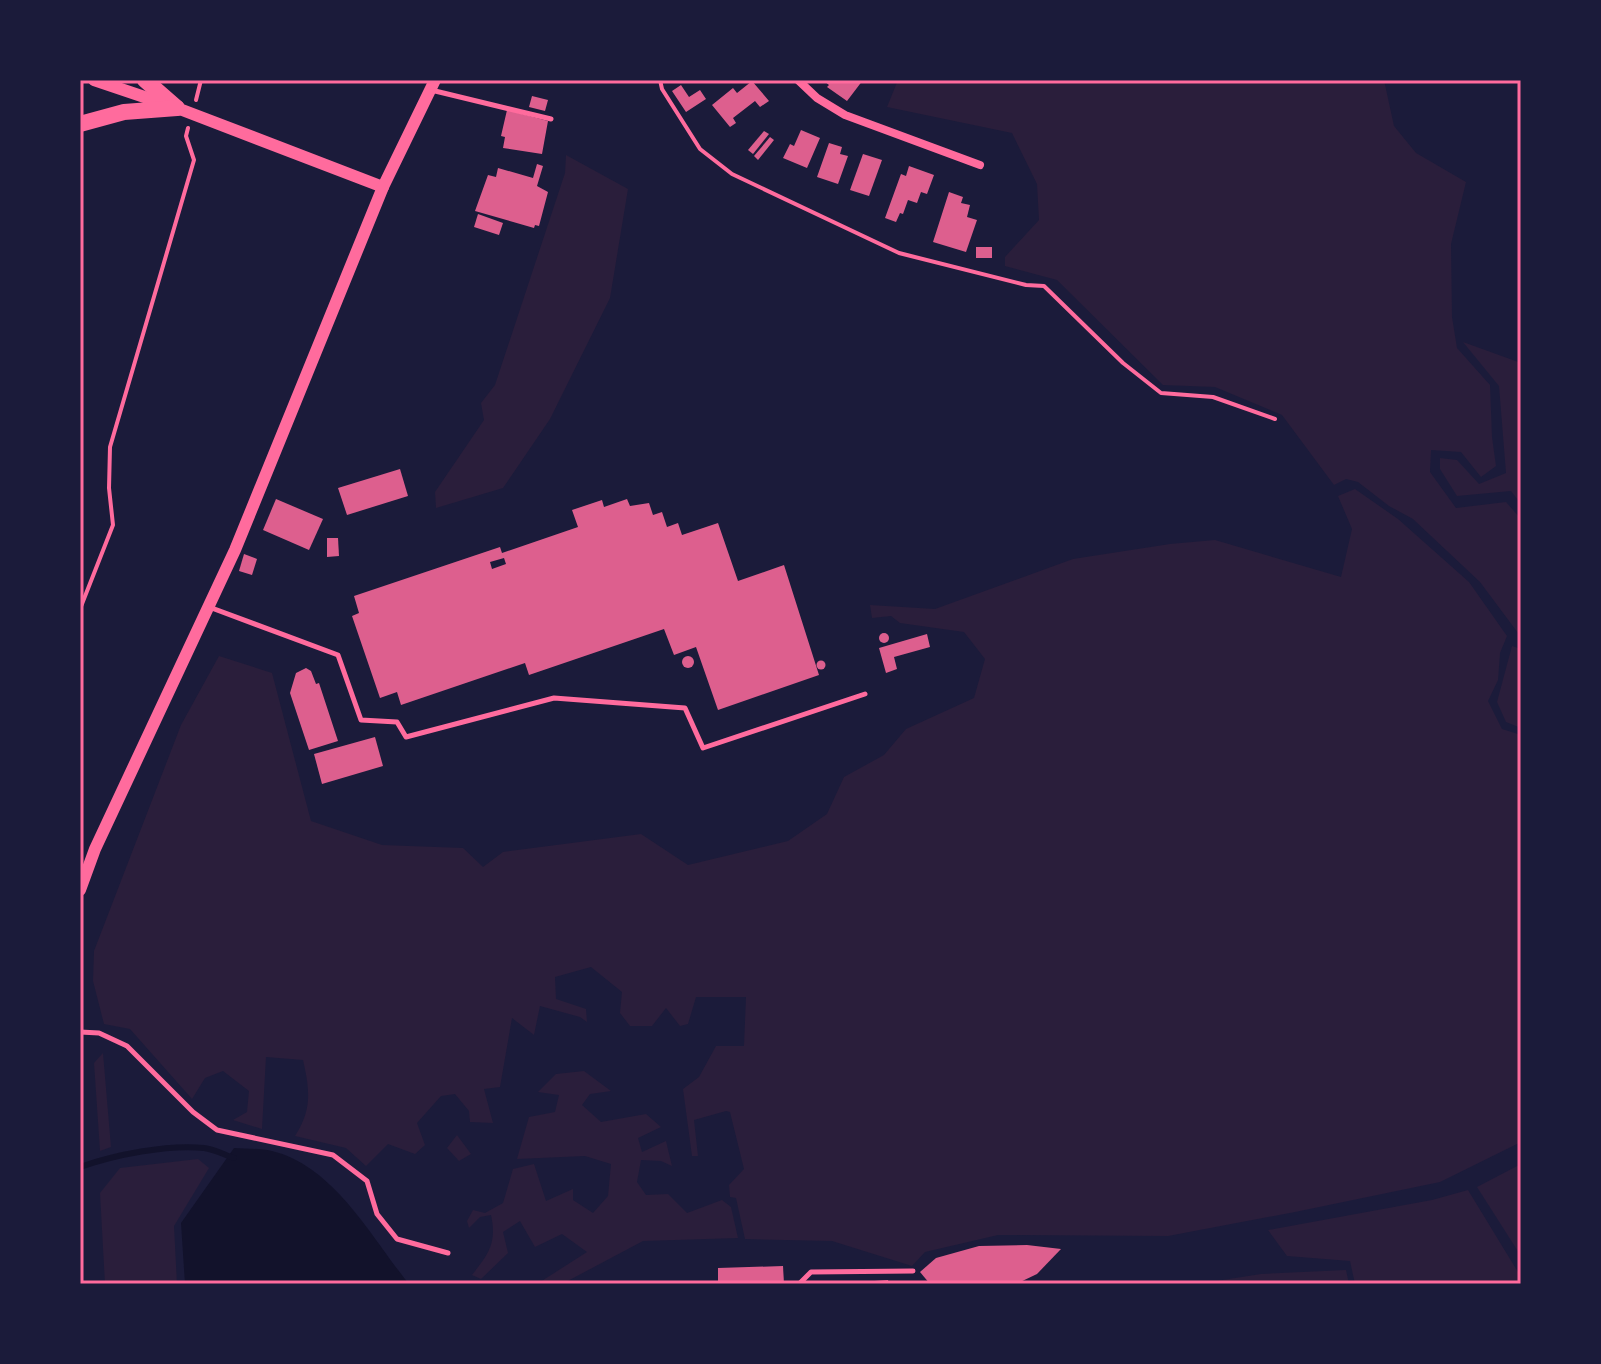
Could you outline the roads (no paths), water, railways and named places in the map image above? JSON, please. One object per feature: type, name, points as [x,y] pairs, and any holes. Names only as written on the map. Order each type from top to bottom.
[{"type":"main road","points":[[145,80],[185,111]]},
{"type":"main road","points":[[80,124],[124,112],[185,111]]},
{"type":"street","points":[[94,80],[185,111],[383,187]]},
{"type":"street","points":[[798,80],[817,98],[845,115],[980,165]]},
{"type":"street","points":[[80,890],[95,849],[235,550],[383,187],[432,85]]},
{"type":"lane","points":[[432,85],[551,119]]},
{"type":"lane","points":[[208,607],[338,655],[361,720],[397,722],[406,737],[554,698],[685,708],[703,748],[865,694]]},
{"type":"lane","points":[[80,1032],[99,1033],[127,1046],[193,1112],[217,1130],[333,1155],[367,1181],[377,1214],[397,1239],[448,1253]]},
{"type":"lane","points":[[799,1284],[811,1272],[913,1271]]},
{"type":"waterway","points":[[80,1167],[125,1155],[190,1147],[208,1149],[234,1158]]}]
